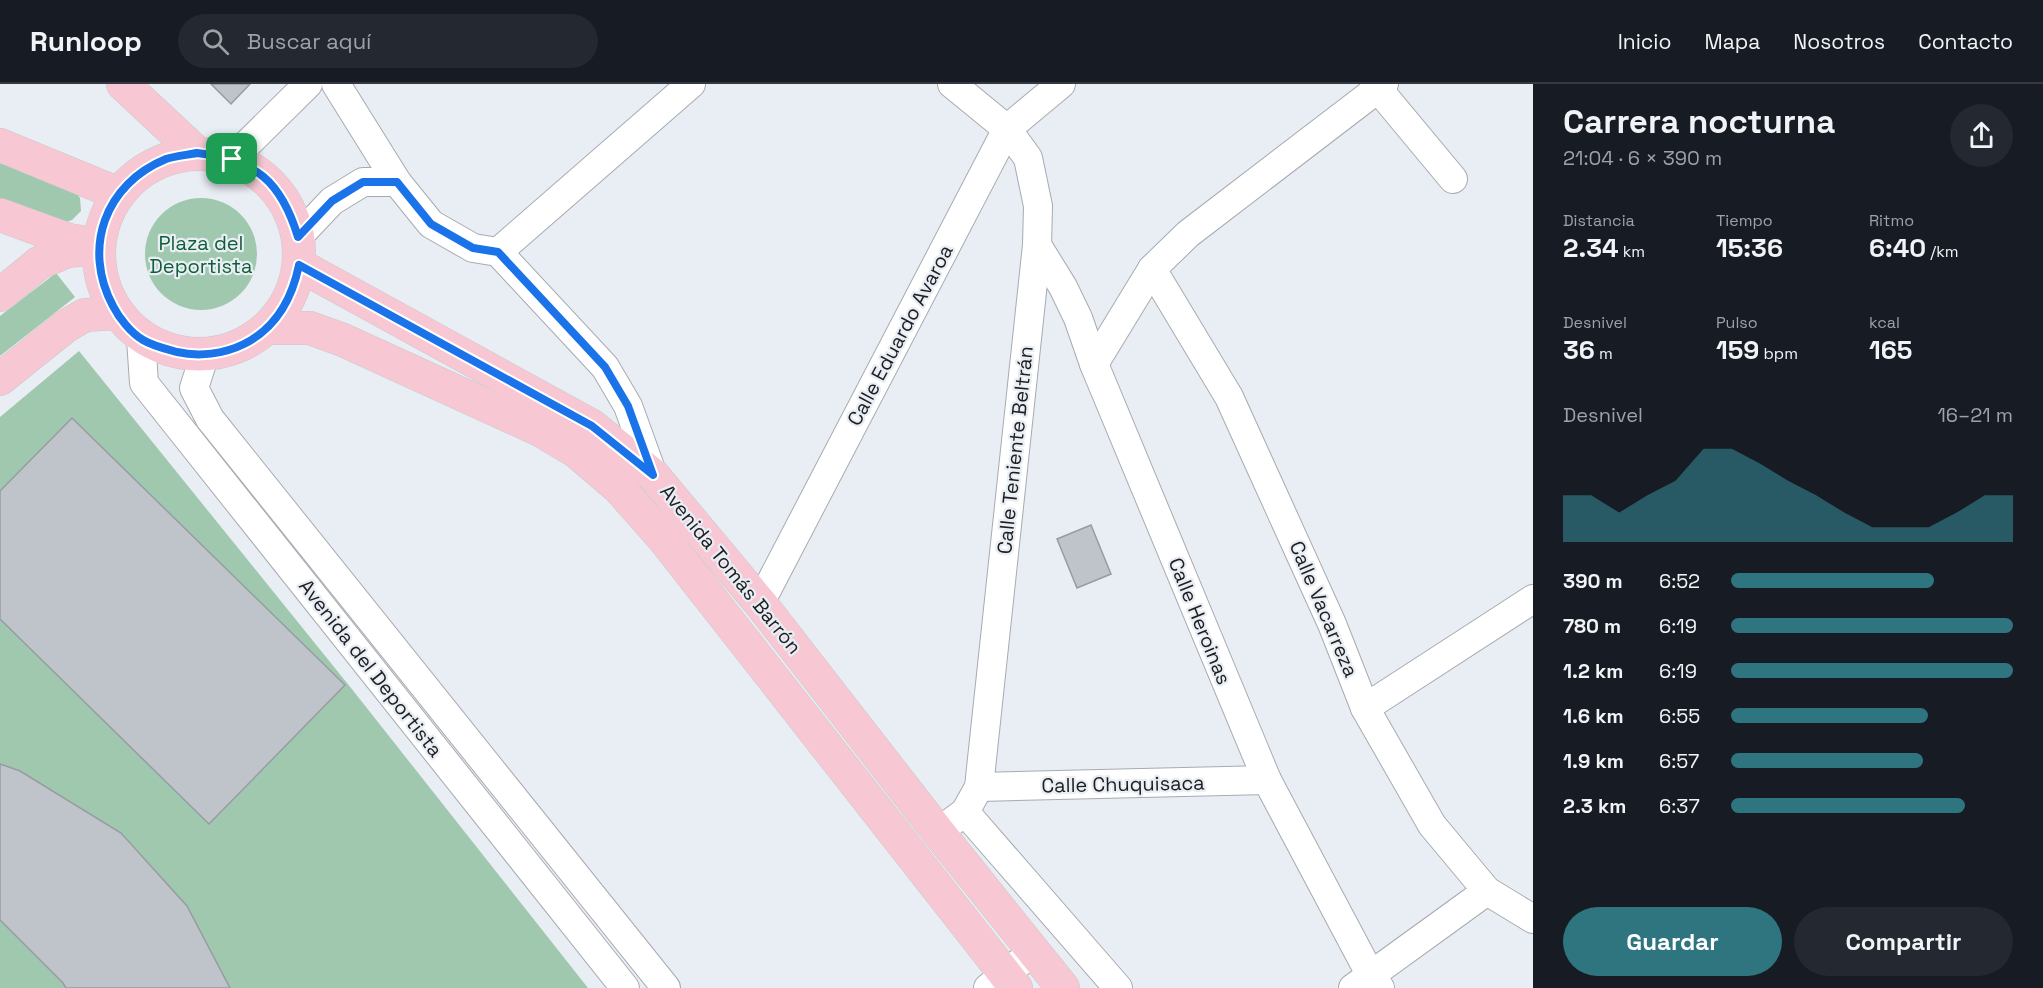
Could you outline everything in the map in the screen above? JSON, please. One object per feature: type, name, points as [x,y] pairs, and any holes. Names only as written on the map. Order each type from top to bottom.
[{"type":"main road","points":[[123,84],[217,156],[256,171],[276,189],[290,211],[299,251],[296,283],[289,300],[267,328],[233,349],[205,354],[189,354],[164,349],[141,339],[117,313],[106,293],[100,271],[99,246],[102,226],[119,194],[141,172],[168,159],[217,156]]},
{"type":"main road","points":[[152,84],[217,156]]},
{"type":"main road","points":[[0,145],[119,194]]},
{"type":"main road","points":[[0,215],[69,240],[99,246]]},
{"type":"main road","points":[[0,295],[39,263],[67,251],[99,246]]},
{"type":"main road","name":"Avenida Tomás Barrón","points":[[299,251],[592,426],[653,475],[760,603],[1063,988]]},
{"type":"main road","points":[[0,379],[66,326],[86,315],[117,313]]},
{"type":"main road","name":"Avenida Tomás Barrón","points":[[267,328],[310,328],[343,340],[540,430],[577,452],[620,488],[664,539],[1002,983]]},
{"type":"street","points":[[336,84],[397,182],[431,224],[473,248],[498,252],[605,367],[628,406],[653,475]]},
{"type":"street","points":[[498,252],[691,84]]},
{"type":"street","name":"Calle Teniente Beltrán","points":[[938,832],[965,812],[979,787],[1037,245],[1038,206],[1028,158],[1007,129],[952,84]]},
{"type":"street","name":"Calle Eduardo Avaroa","points":[[760,603],[1007,129],[1061,84]]},
{"type":"street","points":[[1094,364],[1152,269],[1188,234],[1379,85],[1453,179]]},
{"type":"street","points":[[217,156],[296,89]]},
{"type":"street","points":[[299,251],[332,201],[363,182],[397,182]]},
{"type":"street","name":"Calle Heroinas","points":[[1037,245],[1063,287],[1078,318],[1094,364],[1267,780],[1368,983]]},
{"type":"street","name":"Calle Vacarreza","points":[[1152,269],[1230,397],[1332,624],[1365,708],[1432,825],[1487,891],[1533,919]]},
{"type":"street","name":"Avenida del Deportista","points":[[141,339],[144,383],[625,988]]},
{"type":"street","name":"Avenida del Deportista","points":[[205,354],[195,388],[210,419],[666,988]]},
{"type":"street","points":[[1365,708],[1533,599]]},
{"type":"street","name":"Calle Chuquisaca","points":[[979,787],[1267,780]]},
{"type":"street","points":[[965,812],[1118,988]]},
{"type":"street","points":[[1368,983],[1487,891]]},
{"type":"street","points":[[1002,983],[1034,951]]},
{"type":"green space","points":[[0,163],[74,190],[80,198],[81,211],[72,220],[60,224],[0,200]]},
{"type":"green space","name":"Plaza del Deportista","points":[[201,198],[222,202],[241,214],[253,233],[257,254],[253,275],[241,294],[222,306],[201,310],[180,306],[161,294],[149,275],[145,254],[149,233],[161,214],[180,202]]},
{"type":"green space","points":[[56,273],[75,297],[0,356],[0,316]]},
{"type":"green space","points":[[79,351],[351,688],[588,988],[0,988],[0,417]]},
{"type":"building","points":[[211,84],[250,84],[231,104]]},
{"type":"building","points":[[72,418],[345,685],[209,824],[0,619],[0,491]]},
{"type":"building","points":[[1091,525],[1111,574],[1077,588],[1057,539]]},
{"type":"building","points":[[0,764],[20,771],[121,833],[187,906],[230,988],[66,988],[0,920]]},
{"type":"route","points":[[197,153],[232,159],[256,171],[276,189],[290,211],[298,237],[332,201],[363,182],[397,182],[431,224],[473,248],[498,252],[605,367],[628,406],[653,475],[592,426],[299,265],[296,283],[279,315],[267,328],[233,349],[205,354],[189,354],[164,349],[141,339],[117,313],[106,293],[100,271],[99,244],[102,226],[109,209],[119,194],[141,172],[168,159],[197,153]]}]
